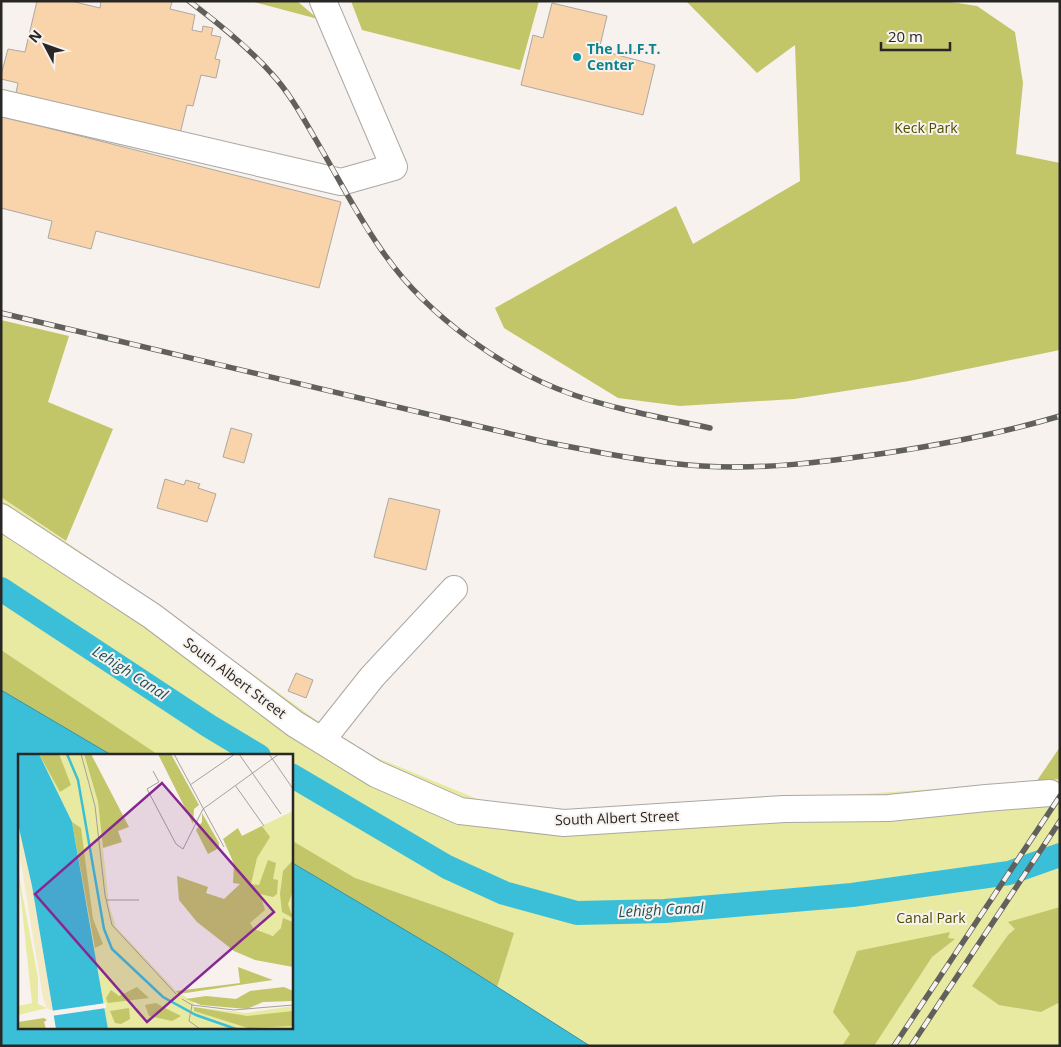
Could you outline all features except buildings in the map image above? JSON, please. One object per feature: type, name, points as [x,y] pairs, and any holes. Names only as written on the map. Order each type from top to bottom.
[{"type":"lane","points":[[1,103],[341,182],[394,168],[323,1]]},
{"type":"lane","name":"South Albert Street","points":[[1,517],[152,616],[296,724],[376,774],[460,811],[564,823],[784,808],[889,808],[1050,793]]},
{"type":"lane","points":[[322,740],[372,677],[454,589]]},
{"type":"green space","points":[[250,1],[297,1],[318,19]]},
{"type":"green space","points":[[351,1],[539,1],[520,70],[362,30]]},
{"type":"green space","name":"Keck Park","points":[[686,1],[945,1],[977,6],[1015,32],[1023,83],[1016,154],[1060,163],[1060,350],[909,381],[794,399],[680,406],[618,398],[504,328],[495,308],[676,206],[693,244],[800,181],[795,45],[757,73]]},
{"type":"green space","points":[[1,320],[69,336],[48,402],[113,429],[66,541],[1,497]]},
{"type":"green space","name":"Canal Park","points":[[1,497],[165,610],[356,749],[487,803],[572,814],[1060,779],[1060,1046],[590,1046],[447,955],[292,863],[292,754],[110,754],[1,690]]},
{"type":"green space","points":[[1,650],[157,754],[110,754],[1,690]]},
{"type":"green space","points":[[1060,747],[1059,779],[1036,782]]},
{"type":"green space","points":[[292,841],[355,878],[514,933],[497,987],[292,863]]},
{"type":"green space","points":[[1060,907],[1060,1002],[1041,1012],[999,1005],[972,986],[1008,935],[1015,929],[1008,922]]},
{"type":"green space","points":[[950,932],[948,938],[955,939],[932,957],[874,1046],[842,1046],[850,1034],[833,1012],[857,951]]},
{"type":"water","points":[[1,690],[110,754],[18,754],[18,1030],[292,1030],[292,863],[447,955],[590,1046],[1,1046]]},
{"type":"waterway","name":"Lehigh Canal","points":[[1,589],[209,726],[256,754]]},
{"type":"waterway","name":"Lehigh Canal","points":[[292,776],[447,867],[504,893],[577,913],[665,911],[852,895],[1009,873],[1060,855]]},
{"type":"railway","points":[[189,1],[242,44],[277,80],[299,111],[375,241],[403,278],[445,320],[495,356],[521,372],[548,385],[607,405],[710,428]]},
{"type":"railway","points":[[1,313],[545,442],[623,457],[682,465],[748,467],[840,459],[952,442],[1017,428],[1060,416]]},
{"type":"railway","points":[[894,1046],[1060,796]]},
{"type":"railway","points":[[911,1046],[1060,821]]},
{"type":"place","name":"The L.I.F.T. Center","points":[[577,57]]}]
